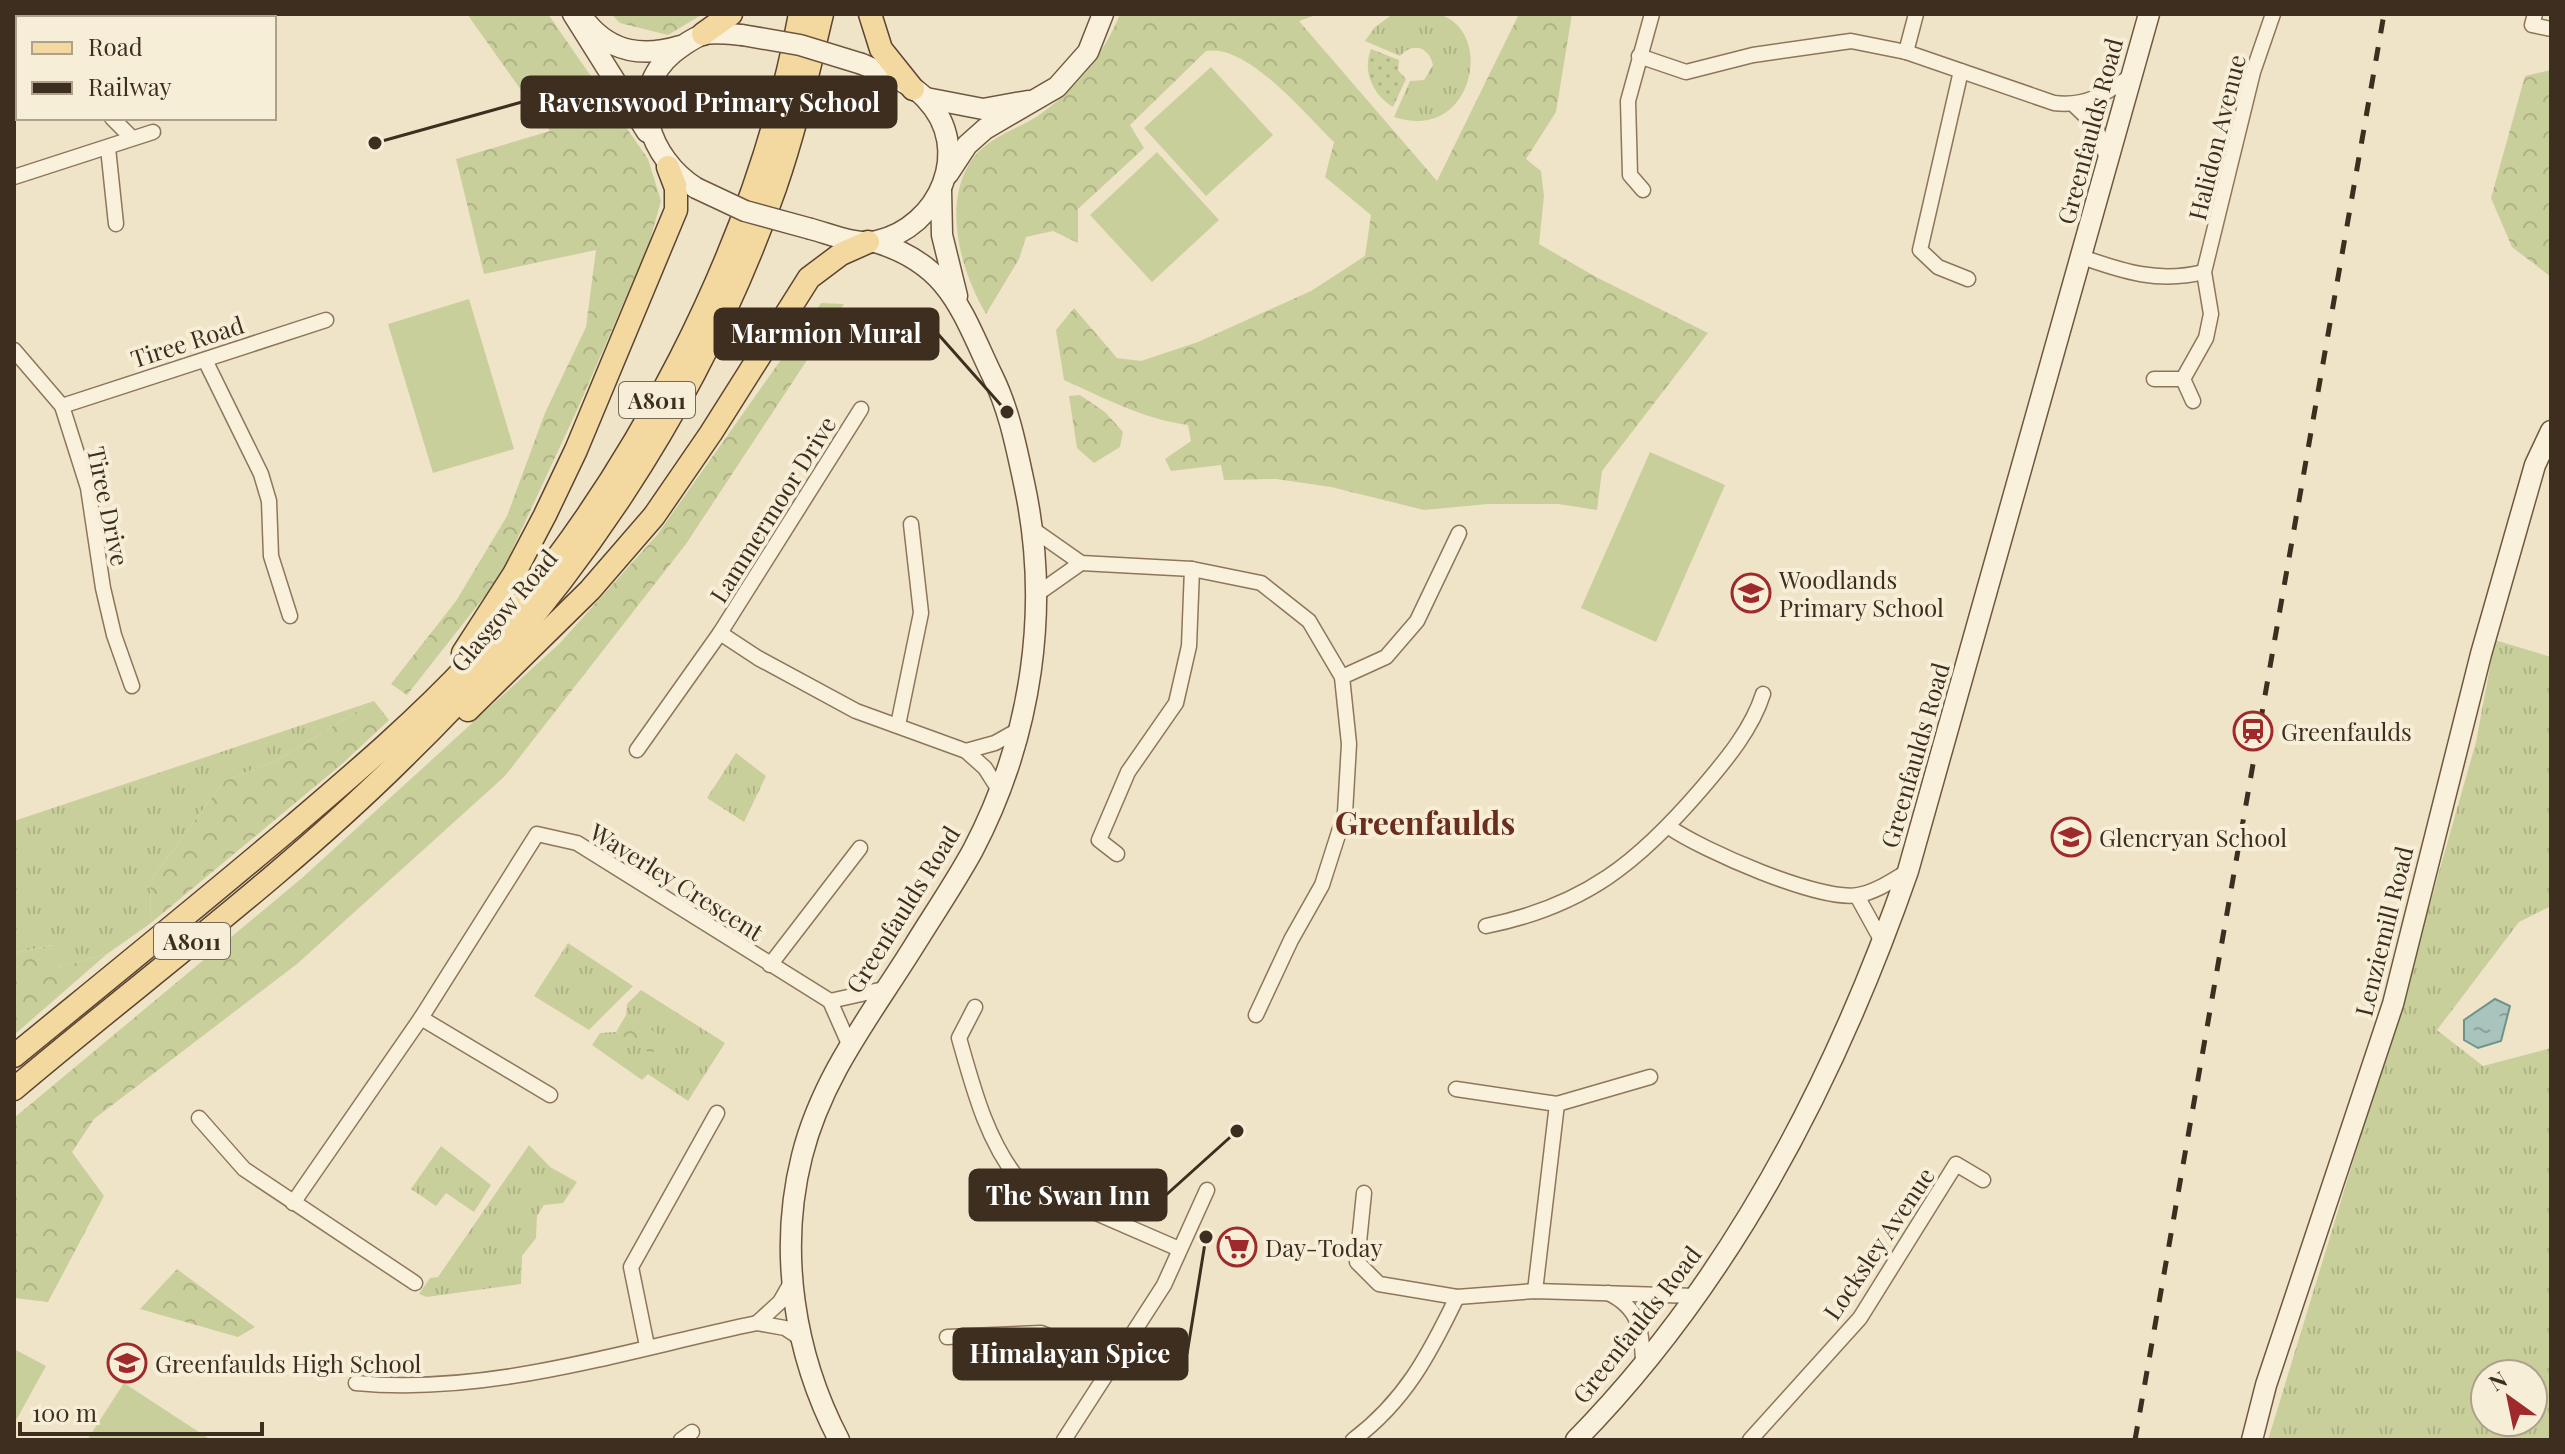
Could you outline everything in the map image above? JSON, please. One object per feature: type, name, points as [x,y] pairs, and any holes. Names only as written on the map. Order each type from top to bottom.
[{"type":"main road","points":[[693,40],[731,14]]},
{"type":"main road","name":"Glasgow Road","points":[[14,1056],[401,733],[472,662],[524,601],[603,490],[665,386],[727,254],[762,158],[800,14]]},
{"type":"main road","name":"Glasgow Road","points":[[18,1086],[332,824],[404,757],[500,659],[576,564],[655,445],[720,321],[766,213],[788,149],[822,14]]},
{"type":"main road","points":[[870,14],[881,49],[919,94]]},
{"type":"main road","points":[[401,733],[482,625],[520,562],[576,450],[676,210],[676,188],[668,167]]},
{"type":"main road","points":[[332,824],[486,695],[590,590],[670,494],[809,278],[841,254],[871,242]]},
{"type":"street","points":[[573,14],[668,167],[696,188],[745,211],[871,242],[895,236],[923,216],[967,145],[985,129],[1057,87],[1088,52],[1103,14]]},
{"type":"street","points":[[579,14],[610,43],[644,54],[693,40],[742,35],[800,45],[862,64],[919,94],[983,109],[1038,100]]},
{"type":"street","points":[[1643,190],[1630,175],[1628,101],[1652,14]]},
{"type":"street","points":[[1906,52],[1916,14]]},
{"type":"street","name":"Greenfaulds Road","points":[[1576,1440],[1643,1363],[1695,1296],[1767,1182],[1822,1082],[1883,943],[1908,871],[2149,14]]},
{"type":"street","name":"Halidon Avenue","points":[[2183,379],[2206,338],[2211,314],[2204,272],[2253,72],[2273,14]]},
{"type":"street","points":[[2535,14],[2532,25],[2551,29]]},
{"type":"street","points":[[652,139],[648,124],[649,87],[658,70],[693,40]]},
{"type":"street","points":[[1639,56],[1686,72],[1753,55],[1851,41],[1906,52],[2054,103],[2075,106],[2090,102],[2131,76]]},
{"type":"street","points":[[1961,71],[1920,250],[1938,267],[1968,279]]},
{"type":"street","points":[[919,94],[943,131],[949,156],[943,183]]},
{"type":"street","points":[[2075,106],[2095,125],[2107,159]]},
{"type":"street","points":[[114,120],[132,138]]},
{"type":"street","points":[[14,177],[153,132]]},
{"type":"street","points":[[108,148],[116,224]]},
{"type":"street","name":"Greenfaulds Road","points":[[839,1440],[816,1388],[800,1338],[792,1281],[794,1204],[801,1158],[818,1103],[849,1044],[973,850],[999,790],[1020,729],[1035,652],[1037,594],[1034,530],[1014,434],[1001,393],[960,308],[942,235],[943,183]]},
{"type":"street","name":"Greenfaulds Road","points":[[871,242],[921,260],[960,308]]},
{"type":"street","points":[[2082,257],[2131,275],[2177,279],[2204,272]]},
{"type":"street","name":"Tiree Road","points":[[62,406],[326,320]]},
{"type":"street","name":"Tiree Drive","points":[[14,350],[62,406],[88,488],[103,588],[114,635],[132,686]]},
{"type":"street","points":[[205,360],[261,474],[269,501],[271,558],[290,616]]},
{"type":"street","points":[[2154,379],[2183,379],[2193,401]]},
{"type":"street","name":"Lammermoor Drive","points":[[637,750],[720,633],[861,409]]},
{"type":"street","name":"Lenziemill Road","points":[[2252,1440],[2266,1385],[2393,1004],[2481,654],[2535,465],[2551,431]]},
{"type":"street","points":[[898,725],[921,613],[911,524]]},
{"type":"street","points":[[1034,530],[1081,563],[1192,569],[1261,583],[1309,621],[1342,677],[1349,744],[1345,813],[1322,885],[1291,940],[1256,1015]]},
{"type":"street","points":[[1342,677],[1386,657],[1417,621],[1459,533]]},
{"type":"street","points":[[1037,594],[1081,563]]},
{"type":"street","points":[[1117,854],[1099,840],[1128,772],[1176,703],[1189,646],[1192,569]]},
{"type":"street","name":"Lammermoor Drive","points":[[720,633],[758,658],[856,711],[966,751]]},
{"type":"street","points":[[1486,926],[1520,919],[1594,889],[1624,869],[1669,827],[1730,756],[1763,694]]},
{"type":"street","points":[[966,751],[995,743],[1020,729]]},
{"type":"street","points":[[966,751],[985,768],[999,790]]},
{"type":"street","points":[[1669,827],[1719,857],[1834,894],[1857,896],[1908,871]]},
{"type":"street","name":"Waverley Crescent","points":[[293,1203],[421,1018],[537,834],[577,843],[830,1001]]},
{"type":"street","name":"Waverley Crescent","points":[[770,965],[860,848]]},
{"type":"street","points":[[1857,896],[1883,943]]},
{"type":"street","points":[[849,1044],[830,1001],[884,989]]},
{"type":"street","points":[[975,1007],[959,1038],[978,1104],[1006,1164],[1018,1179],[1179,1249]]},
{"type":"street","points":[[421,1018],[550,1095]]},
{"type":"street","points":[[1456,1089],[1557,1104],[1650,1077]]},
{"type":"street","points":[[1535,1291],[1557,1104]]},
{"type":"street","points":[[647,1346],[631,1267],[717,1113]]},
{"type":"street","points":[[199,1118],[244,1169],[415,1283]]},
{"type":"street","name":"Locksley Avenue","points":[[1750,1440],[1860,1318],[1956,1164],[1983,1180]]},
{"type":"street","points":[[1073,1437],[1164,1285],[1207,1190]]},
{"type":"street","points":[[1364,1193],[1357,1262],[1379,1284],[1457,1297],[1535,1291],[1695,1296]]},
{"type":"street","points":[[757,1323],[780,1302],[792,1281]]},
{"type":"street","points":[[1608,1293],[1620,1299],[1640,1323],[1643,1363]]},
{"type":"street","points":[[1353,1440],[1384,1417],[1426,1360],[1457,1297]]},
{"type":"street","points":[[356,1383],[391,1387],[519,1375],[757,1323],[785,1328],[800,1338]]},
{"type":"street","points":[[947,1337],[1041,1333],[1116,1363]]},
{"type":"green space","points":[[467,14],[548,14],[648,159],[661,201],[649,244],[578,408],[499,578],[407,695],[391,684],[456,601],[507,516],[545,413],[586,327],[596,250],[484,274],[456,159],[550,131]]},
{"type":"green space","points":[[611,14],[703,14],[668,35],[620,23]]},
{"type":"green space","points":[[1120,14],[1319,14],[1299,21],[1437,181],[1519,14],[1572,14],[1556,112],[1526,159],[1541,171],[1544,196],[1539,244],[1596,277],[1708,333],[1602,471],[1597,510],[1558,504],[1488,504],[1424,510],[1331,487],[1276,479],[1224,480],[1221,465],[1171,471],[1165,459],[1191,441],[1188,425],[1140,413],[1064,380],[1056,330],[1074,308],[1117,358],[1141,361],[1198,342],[1311,291],[1365,256],[1371,215],[1325,177],[1334,142],[1257,69],[1222,51],[1206,51],[1130,125],[1144,148],[1078,209],[1078,243],[1053,231],[1026,237],[1019,259],[986,314],[969,278],[958,236],[958,194],[964,175],[974,157],[987,144],[1036,117],[1075,84],[1105,44]]},
{"type":"green space","points":[[1393,14],[1437,14],[1455,23],[1467,39],[1471,59],[1468,80],[1459,100],[1443,114],[1422,121],[1394,117],[1410,81],[1424,80],[1433,65],[1428,54],[1420,48],[1410,49],[1400,56],[1365,41],[1375,27]]},
{"type":"green space","points":[[1371,49],[1399,60],[1398,70],[1406,79],[1393,107],[1380,96],[1371,82],[1368,66]]},
{"type":"green space","points":[[1211,67],[1273,135],[1206,196],[1144,128]]},
{"type":"green space","points":[[2551,70],[2551,277],[2512,247],[2491,198],[2525,76]]},
{"type":"green space","points":[[1157,152],[1219,220],[1152,282],[1090,215]]},
{"type":"green space","points":[[469,299],[514,449],[433,473],[388,324]]},
{"type":"green space","points":[[821,303],[844,304],[686,544],[505,776],[297,964],[94,1119],[72,1152],[104,1196],[48,1302],[14,1298],[14,1118],[302,878],[559,644],[657,535]]},
{"type":"green space","points":[[1080,395],[1105,412],[1123,432],[1120,447],[1094,463],[1077,448],[1069,396]]},
{"type":"green space","points":[[1650,452],[1725,485],[1656,642],[1581,608]]},
{"type":"green space","points":[[2495,640],[2551,657],[2551,906],[2519,922],[2437,1030],[2483,1066],[2551,1048],[2551,1440],[2268,1440],[2406,988],[2476,742]]},
{"type":"green space","points":[[374,701],[278,760],[224,781],[150,881],[151,923],[107,954],[59,967],[52,945],[14,953],[14,821]]},
{"type":"green space","points":[[374,701],[389,720],[342,764],[151,923],[150,881],[224,781],[278,760]]},
{"type":"green space","points":[[736,753],[766,776],[744,822],[707,798]]},
{"type":"green space","points":[[568,943],[633,986],[589,1030],[534,996]]},
{"type":"green space","points":[[53,945],[59,967],[107,954],[14,1035],[14,953]]},
{"type":"green space","points":[[641,990],[725,1043],[688,1101],[648,1074],[642,1080],[592,1045],[600,1033],[616,1032],[652,1053],[662,1037],[626,1015],[627,1004]]},
{"type":"green space","points":[[626,1015],[663,1037],[652,1054],[616,1032]]},
{"type":"green space","points":[[529,1145],[550,1167],[577,1182],[563,1203],[544,1205],[537,1216],[536,1238],[522,1256],[521,1284],[427,1297],[419,1294],[430,1278],[438,1277]]},
{"type":"green space","points":[[441,1146],[491,1185],[474,1212],[446,1193],[436,1206],[411,1189]]},
{"type":"green space","points":[[177,1269],[255,1327],[238,1337],[140,1309]]},
{"type":"green space","points":[[14,1349],[46,1366],[14,1424]]},
{"type":"green space","points":[[124,1383],[211,1440],[87,1440]]},
{"type":"water","points":[[2495,999],[2510,1006],[2501,1041],[2478,1048],[2464,1040],[2464,1020]]},
{"type":"railway","points":[[2135,1440],[2384,14]]},
{"type":"place","name":"Ravenswood Primary School","points":[[375,143]]},
{"type":"place","name":"Marmion Mural","points":[[1007,412]]},
{"type":"place","name":"Woodlands Primary School","points":[[1751,593]]},
{"type":"place","name":"Greenfaulds","points":[[2253,731]]},
{"type":"place","name":"Glencryan School","points":[[2071,837]]},
{"type":"place","name":"The Swan Inn","points":[[1237,1131]]},
{"type":"place","name":"Himalayan Spice","points":[[1206,1237]]},
{"type":"place","name":"Day-Today","points":[[1237,1247]]},
{"type":"place","name":"Greenfaulds High School","points":[[127,1363]]},
{"type":"district","name":"Greenfaulds","points":[[1425,821]]}]
